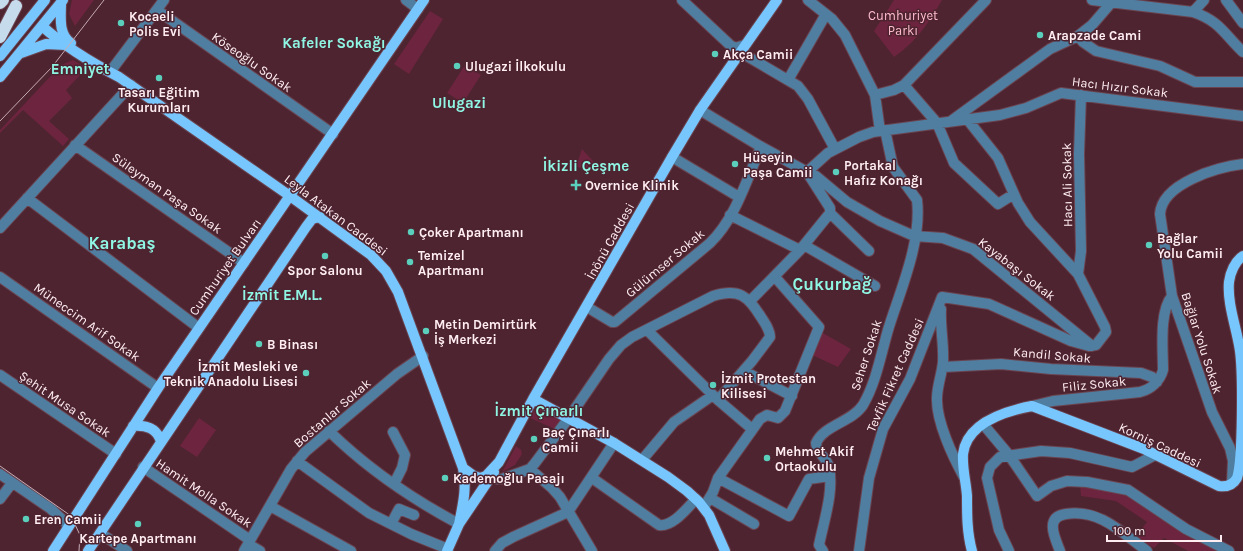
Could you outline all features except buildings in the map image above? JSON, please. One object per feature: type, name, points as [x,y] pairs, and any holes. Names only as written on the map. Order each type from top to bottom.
[{"type":"highway","points":[[0,3],[3,0]]},
{"type":"highway","points":[[0,23],[18,3]]},
{"type":"highway","points":[[0,37],[18,3]]},
{"type":"main road","points":[[0,56],[45,0]]},
{"type":"main road","name":"Cumhuriyet Bulvarı","points":[[53,551],[158,388],[424,0]]},
{"type":"main road","name":"İnönü Caddesi","points":[[463,468],[474,476],[480,478],[486,476],[499,462],[533,399],[700,110],[777,0]]},
{"type":"main road","points":[[0,77],[42,26],[59,1]]},
{"type":"main road","points":[[59,1],[60,20],[64,37],[110,71]]},
{"type":"main road","name":"Leyla Atakan Caddesi","points":[[42,26],[66,45],[131,85],[320,217],[371,255],[386,270],[398,292],[423,356],[463,468],[466,492],[459,524]]},
{"type":"main road","name":"Leyla Atakan Caddesi","points":[[19,54],[46,44],[66,45]]},
{"type":"main road","points":[[88,551],[143,467],[306,227],[312,219],[320,217]]},
{"type":"main road","points":[[1232,483],[1236,480],[1240,468],[1243,394],[1240,353],[1229,283],[1238,260],[1243,256]]},
{"type":"main road","points":[[533,399],[642,460],[668,477],[696,499],[704,507],[714,524],[725,551]]},
{"type":"main road","points":[[972,551],[968,531],[964,477],[964,449],[971,436],[983,424],[1007,412],[1032,406]]},
{"type":"main road","name":"Korniş Caddesi","points":[[1032,406],[1155,455],[1212,484],[1223,486],[1232,483]]},
{"type":"main road","points":[[133,426],[142,425],[151,428],[156,432],[161,442]]},
{"type":"main road","points":[[448,550],[459,524],[492,476],[499,462]]},
{"type":"street","points":[[110,71],[164,0]]},
{"type":"street","points":[[406,0],[418,9]]},
{"type":"street","points":[[808,0],[826,14],[843,32],[875,95],[882,131],[893,167],[917,200],[914,236]]},
{"type":"street","points":[[875,95],[894,90],[904,85],[986,0]]},
{"type":"street","points":[[1092,0],[1111,3],[1126,2],[1193,12],[1214,21],[1243,52]]},
{"type":"street","points":[[1193,12],[1204,0]]},
{"type":"street","points":[[1226,0],[1243,23]]},
{"type":"street","points":[[684,1],[730,45],[735,48],[743,49],[798,86],[808,99],[835,149]]},
{"type":"street","points":[[949,122],[1050,49],[1078,36],[1092,25],[1111,3]]},
{"type":"street","name":"Köseoğlu Sokak","points":[[157,10],[333,134]]},
{"type":"street","points":[[788,80],[826,14]]},
{"type":"street","points":[[1078,36],[1096,51],[1160,66],[1195,82],[1243,82]]},
{"type":"street","points":[[0,228],[131,85]]},
{"type":"street","points":[[904,85],[937,123],[951,158],[964,174],[998,204],[1014,194]]},
{"type":"street","name":"Hacı Hızır Sokak","points":[[807,172],[821,158],[859,137],[882,131],[1000,114],[1026,108],[1061,93],[1243,116]]},
{"type":"street","name":"Hacı Ali Sokak","points":[[1078,274],[1081,252],[1081,95]]},
{"type":"street","name":"Kayabaşı Sokak","points":[[700,110],[761,147],[816,176],[857,208],[880,221],[914,236],[943,238],[973,249],[1092,346]]},
{"type":"street","points":[[964,477],[956,461],[938,410],[938,391],[943,367],[940,321],[942,298],[989,304],[1062,337],[1085,345],[1092,346],[1098,344],[1104,337],[1106,327],[1078,274],[1036,231],[1022,210],[998,158],[967,119]]},
{"type":"street","name":"Süleyman Paşa Sokak","points":[[75,145],[244,263]]},
{"type":"street","name":"Gülümser Sokak","points":[[587,307],[613,323],[715,238],[739,197],[761,147]]},
{"type":"street","points":[[672,157],[739,197]]},
{"type":"street","name":"Bağlar Yolu Sokak","points":[[1232,483],[1233,461],[1230,448],[1212,412],[1172,296],[1160,221],[1160,209],[1163,200],[1173,190],[1203,175],[1224,167],[1243,164]]},
{"type":"street","points":[[807,172],[830,208],[830,213],[869,251]]},
{"type":"street","points":[[27,198],[199,328]]},
{"type":"street","points":[[751,300],[802,248],[830,213]]},
{"type":"street","points":[[730,214],[802,248],[874,286]]},
{"type":"street","name":"Seher Sokak","points":[[823,551],[819,545],[830,490],[830,476],[829,466],[818,450],[816,443],[821,436],[859,409],[865,401],[875,375],[911,261],[914,236]]},
{"type":"street","name":"Müneccim Arif Sokak","points":[[0,277],[158,388]]},
{"type":"street","points":[[704,507],[710,498],[718,478],[752,429],[763,416],[781,417],[785,411],[819,327],[775,277]]},
{"type":"street","points":[[492,476],[497,479],[502,479],[530,469],[568,419],[615,352],[632,337],[718,295],[734,293],[751,300],[770,333],[767,341],[744,370],[715,397],[674,422],[642,460]]},
{"type":"street","points":[[1157,382],[1163,370],[1165,312],[1168,301],[1172,296]]},
{"type":"street","name":"Tevfik Fikret Caddesi","points":[[859,551],[869,478],[883,429],[910,380],[942,298]]},
{"type":"street","points":[[647,330],[715,397],[752,429]]},
{"type":"street","name":"Bostanlar Sokak","points":[[247,545],[297,461],[329,431],[401,371],[423,356]]},
{"type":"street","name":"Kandil Sokak","points":[[943,367],[1001,364],[1051,369],[1141,373],[1152,377],[1157,382]]},
{"type":"street","points":[[744,370],[792,396]]},
{"type":"street","name":"Şehit Musa Sokak","points":[[0,375],[116,454]]},
{"type":"street","name":"Filiz Sokak","points":[[1032,406],[1053,401],[1140,392],[1150,388],[1157,382]]},
{"type":"street","points":[[983,424],[1009,455],[1037,496],[1051,486],[1068,481],[1087,482],[1128,490],[1186,529],[1229,551]]},
{"type":"street","points":[[329,431],[352,453],[394,484],[459,524]]},
{"type":"street","points":[[393,432],[405,455],[402,468],[394,484]]},
{"type":"street","points":[[495,551],[502,543],[513,537],[568,512],[614,443]]},
{"type":"street","points":[[1009,551],[999,530],[988,478],[988,473],[1000,457],[1041,451],[1070,453],[1132,467],[1155,455]]},
{"type":"street","points":[[297,461],[369,513],[448,550]]},
{"type":"street","name":"Hamit Molla Sokak","points":[[143,467],[247,545]]},
{"type":"street","points":[[530,469],[560,497],[592,551]]},
{"type":"street","points":[[0,474],[51,509],[68,526]]},
{"type":"street","points":[[718,478],[789,516],[809,479],[830,476]]},
{"type":"street","points":[[592,478],[659,525],[663,526],[672,522],[696,499]]},
{"type":"street","points":[[0,499],[12,483]]},
{"type":"street","points":[[710,498],[754,524]]},
{"type":"street","points":[[270,506],[351,551]]},
{"type":"street","points":[[390,524],[399,509],[414,515]]},
{"type":"street","points":[[1060,551],[1053,531],[1052,522],[1054,519],[1063,514],[1077,512],[1098,516],[1146,551]]},
{"type":"street","points":[[100,533],[127,551]]},
{"type":"street","points":[[247,545],[260,551]]},
{"type":"green space","points":[[72,0],[94,0],[75,26],[69,14]]},
{"type":"green space","name":"Cumhuriyet Parkı","points":[[894,0],[942,0],[932,17],[916,38],[894,57],[874,31]]},
{"type":"green space","points":[[430,11],[443,19],[409,74],[394,64]]},
{"type":"green space","points":[[73,60],[87,68],[66,90],[72,98],[49,121],[69,139],[63,146],[23,110],[0,133],[0,130],[61,65]]},
{"type":"green space","points":[[465,65],[481,75],[463,103],[447,93]]},
{"type":"green space","points":[[582,149],[602,171],[576,167]]},
{"type":"green space","points":[[821,332],[851,349],[838,367],[812,355]]},
{"type":"green space","points":[[537,406],[561,419],[555,429],[530,418]]},
{"type":"green space","points":[[199,418],[216,430],[197,457],[180,446]]},
{"type":"green space","points":[[516,446],[521,450],[522,454],[515,465],[502,472]]},
{"type":"green space","points":[[1080,485],[1122,492],[1217,551],[1188,551],[1164,538],[1154,548],[1136,536],[1147,522],[1116,501],[1081,496]]},
{"type":"tram line","points":[[0,121],[52,67],[104,0]]},
{"type":"tram line","points":[[0,466],[71,516],[80,535],[79,551]]},
{"type":"place","name":"Kocaeli Polis Evi","points":[[121,23]]},
{"type":"place","name":"Arapzade Cami","points":[[1040,35]]},
{"type":"place","name":"Akça Camii","points":[[715,54]]},
{"type":"place","name":"Ulugazi İlkokulu","points":[[457,66]]},
{"type":"place","name":"Tasarı Eğitim Kurumları","points":[[159,78]]},
{"type":"place","name":"Hüseyin Paşa Camii","points":[[735,164]]},
{"type":"place","name":"Portakal Hafız Konağı","points":[[836,172]]},
{"type":"place","name":"Overnice Klinik","points":[[576,185]]},
{"type":"place","name":"Çoker Apartmanı","points":[[411,232]]},
{"type":"place","name":"Bağlar Yolu Camii","points":[[1149,245]]},
{"type":"place","name":"Spor Salonu","points":[[325,256]]},
{"type":"place","name":"Temizel Apartmanı","points":[[410,262]]},
{"type":"place","name":"Metin Demirtürk İş Merkezi","points":[[426,331]]},
{"type":"place","name":"B Binası","points":[[259,344]]},
{"type":"place","name":"İzmit Mesleki ve Teknik Anadolu Lisesi","points":[[306,373]]},
{"type":"place","name":"İzmit Protestan Kilisesi","points":[[713,385]]},
{"type":"place","name":"Baç Çınarlı Camii","points":[[534,439]]},
{"type":"place","name":"Mehmet Akif Ortaokulu","points":[[767,458]]},
{"type":"place","name":"Kademoğlu Pasajı","points":[[445,478]]},
{"type":"place","name":"Eren Camii","points":[[26,519]]},
{"type":"place","name":"Kartepe Apartmanı","points":[[138,524]]},
{"type":"district","name":"Kafeler Sokağı","points":[[334,43]]},
{"type":"district","name":"Emniyet","points":[[80,69]]},
{"type":"district","name":"Ulugazi","points":[[459,103]]},
{"type":"district","name":"İkizli Çeşme","points":[[586,166]]},
{"type":"district","name":"Karabaş","points":[[122,243]]},
{"type":"district","name":"Çukurbağ","points":[[832,284]]},
{"type":"district","name":"İzmit E.M.L.","points":[[282,295]]},
{"type":"district","name":"İzmit Çınarlı","points":[[539,411]]}]
